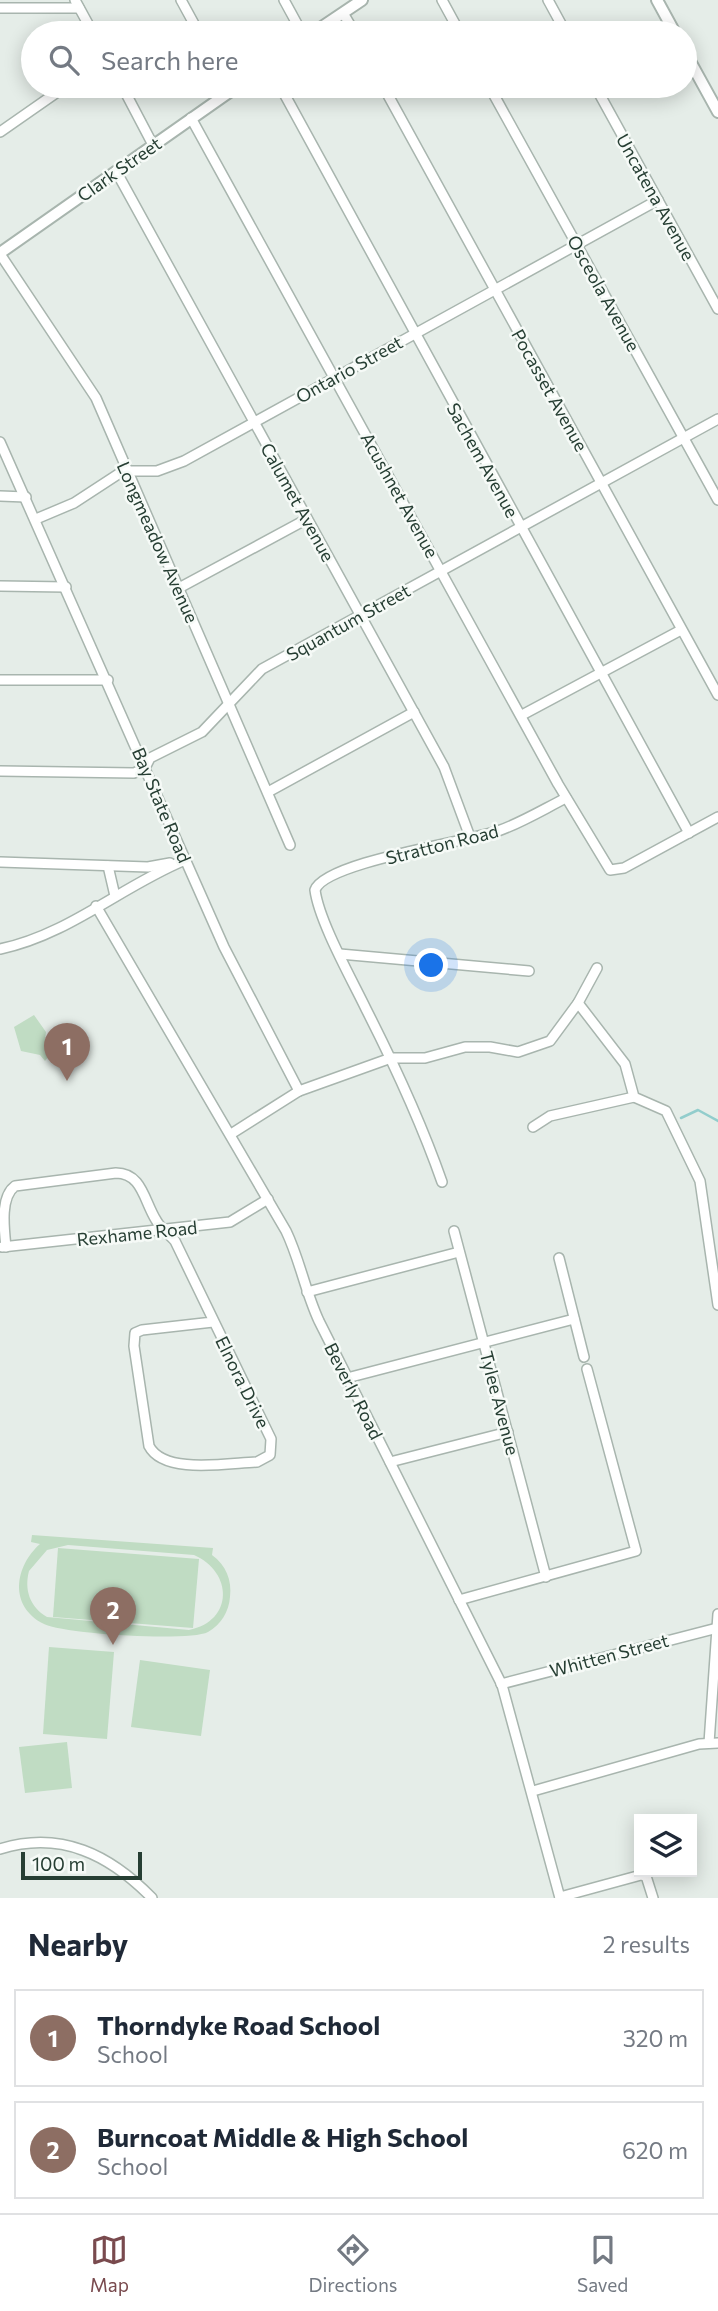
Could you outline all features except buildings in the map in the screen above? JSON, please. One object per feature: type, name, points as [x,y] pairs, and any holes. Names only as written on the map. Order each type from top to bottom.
[{"type":"street","points":[[181,0],[192,21]]},
{"type":"street","points":[[284,0],[295,21]]},
{"type":"street","points":[[331,21],[362,0]]},
{"type":"street","points":[[442,0],[453,21]]},
{"type":"street","points":[[548,0],[559,21]]},
{"type":"street","points":[[657,0],[668,21]]},
{"type":"street","points":[[0,8],[77,4],[86,21]]},
{"type":"street","points":[[343,13],[348,21]]},
{"type":"street","points":[[697,74],[718,112]]},
{"type":"street","points":[[0,132],[49,98]]},
{"type":"street","points":[[128,98],[153,145]]},
{"type":"street","name":"Clark Street","points":[[0,253],[218,98]]},
{"type":"street","name":"Sachem Avenue","points":[[286,98],[689,833]]},
{"type":"street","name":"Pocasset Avenue","points":[[390,98],[718,695]]},
{"type":"street","name":"Osceola Avenue","points":[[496,98],[718,500]]},
{"type":"street","name":"Uncatena Avenue","points":[[601,98],[718,309]]},
{"type":"street","name":"Acushnet Avenue","points":[[191,118],[566,798],[610,870],[624,867],[689,833]]},
{"type":"street","name":"Calumet Avenue","points":[[116,171],[414,712],[448,777],[470,837]]},
{"type":"street","name":"Ontario Street","points":[[36,519],[75,503],[127,471],[150,472],[175,465],[658,200]]},
{"type":"street","name":"Longmeadow Avenue","points":[[0,253],[96,398],[290,845]]},
{"type":"street","name":"Squantum Street","points":[[145,768],[150,758],[202,732],[262,669],[718,419]]},
{"type":"street","name":"Bay State Road","points":[[0,442],[240,981],[299,1091]]},
{"type":"street","points":[[0,496],[26,497]]},
{"type":"street","points":[[179,588],[307,519]]},
{"type":"street","points":[[0,586],[66,587]]},
{"type":"street","points":[[522,715],[681,630]]},
{"type":"street","points":[[0,680],[108,680]]},
{"type":"street","points":[[268,792],[414,712]]},
{"type":"street","points":[[0,771],[134,773],[145,768]]},
{"type":"street","name":"Stratton Road","points":[[340,954],[318,905],[317,885],[322,880],[362,864],[504,828],[566,798]]},
{"type":"street","points":[[689,833],[718,817]]},
{"type":"street","points":[[0,862],[148,867],[185,860]]},
{"type":"street","points":[[0,949],[60,928],[96,906],[185,860]]},
{"type":"street","points":[[108,866],[115,896]]},
{"type":"street","name":"Beverly Road","points":[[96,906],[268,1199],[296,1252],[307,1292],[347,1378],[501,1684],[533,1791],[560,1898]]},
{"type":"street","points":[[340,954],[529,971]]},
{"type":"street","points":[[340,954],[420,1118],[442,1182]]},
{"type":"street","points":[[230,1134],[299,1091],[391,1058],[425,1058],[465,1047],[490,1047],[518,1052],[550,1041],[578,1003],[597,968]]},
{"type":"street","points":[[578,1003],[625,1064],[634,1097]]},
{"type":"street","points":[[533,1127],[550,1116],[634,1097],[666,1111],[700,1181],[718,1305]]},
{"type":"street","name":"Elnora Drive","points":[[3,1247],[2,1204],[8,1189],[26,1182],[103,1174],[131,1175],[157,1223],[175,1241],[268,1431],[270,1455],[257,1462],[168,1464],[153,1454],[149,1446],[134,1346],[135,1333],[213,1322]]},
{"type":"street","name":"Rexhame Road","points":[[3,1247],[230,1222],[268,1199]]},
{"type":"street","name":"Tylee Avenue","points":[[454,1231],[546,1577]]},
{"type":"street","points":[[307,1292],[459,1252]]},
{"type":"street","points":[[559,1258],[584,1357]]},
{"type":"street","points":[[347,1378],[574,1319]]},
{"type":"street","points":[[459,1600],[636,1551],[587,1369]]},
{"type":"street","points":[[390,1462],[508,1432]]},
{"type":"street","points":[[533,1791],[713,1743],[718,1614]]},
{"type":"street","name":"Whitten Street","points":[[501,1684],[717,1628]]},
{"type":"street","points":[[0,1849],[38,1842],[63,1843],[77,1847],[114,1863],[152,1898]]},
{"type":"street","points":[[560,1898],[641,1875],[646,1876],[653,1898]]},
{"type":"green space","points":[[34,1015],[46,1032],[45,1039],[52,1052],[45,1061],[40,1055],[21,1051],[14,1027]]},
{"type":"green space","points":[[32,1535],[213,1548],[212,1555],[221,1563],[229,1579],[228,1607],[217,1626],[196,1635],[126,1636],[56,1628],[32,1616],[20,1597],[19,1586],[25,1563],[40,1544],[31,1542]],"holes":[[[68,1545],[194,1555],[216,1573],[223,1596],[221,1607],[214,1617],[204,1625],[189,1630],[47,1617],[36,1608],[28,1591],[29,1571],[47,1550]]]},
{"type":"green space","points":[[58,1548],[199,1559],[193,1628],[53,1617]]},
{"type":"green space","points":[[49,1647],[114,1652],[107,1739],[43,1734]]},
{"type":"green space","points":[[140,1660],[210,1670],[201,1736],[131,1727]]},
{"type":"green space","points":[[67,1742],[72,1788],[25,1793],[19,1747]]},
{"type":"waterway","points":[[681,1118],[698,1110],[718,1121]]},
{"type":"place","name":"Thorndyke Road School","points":[[67,1081]]},
{"type":"place","name":"Burncoat Middle & High School","points":[[113,1645]]}]
